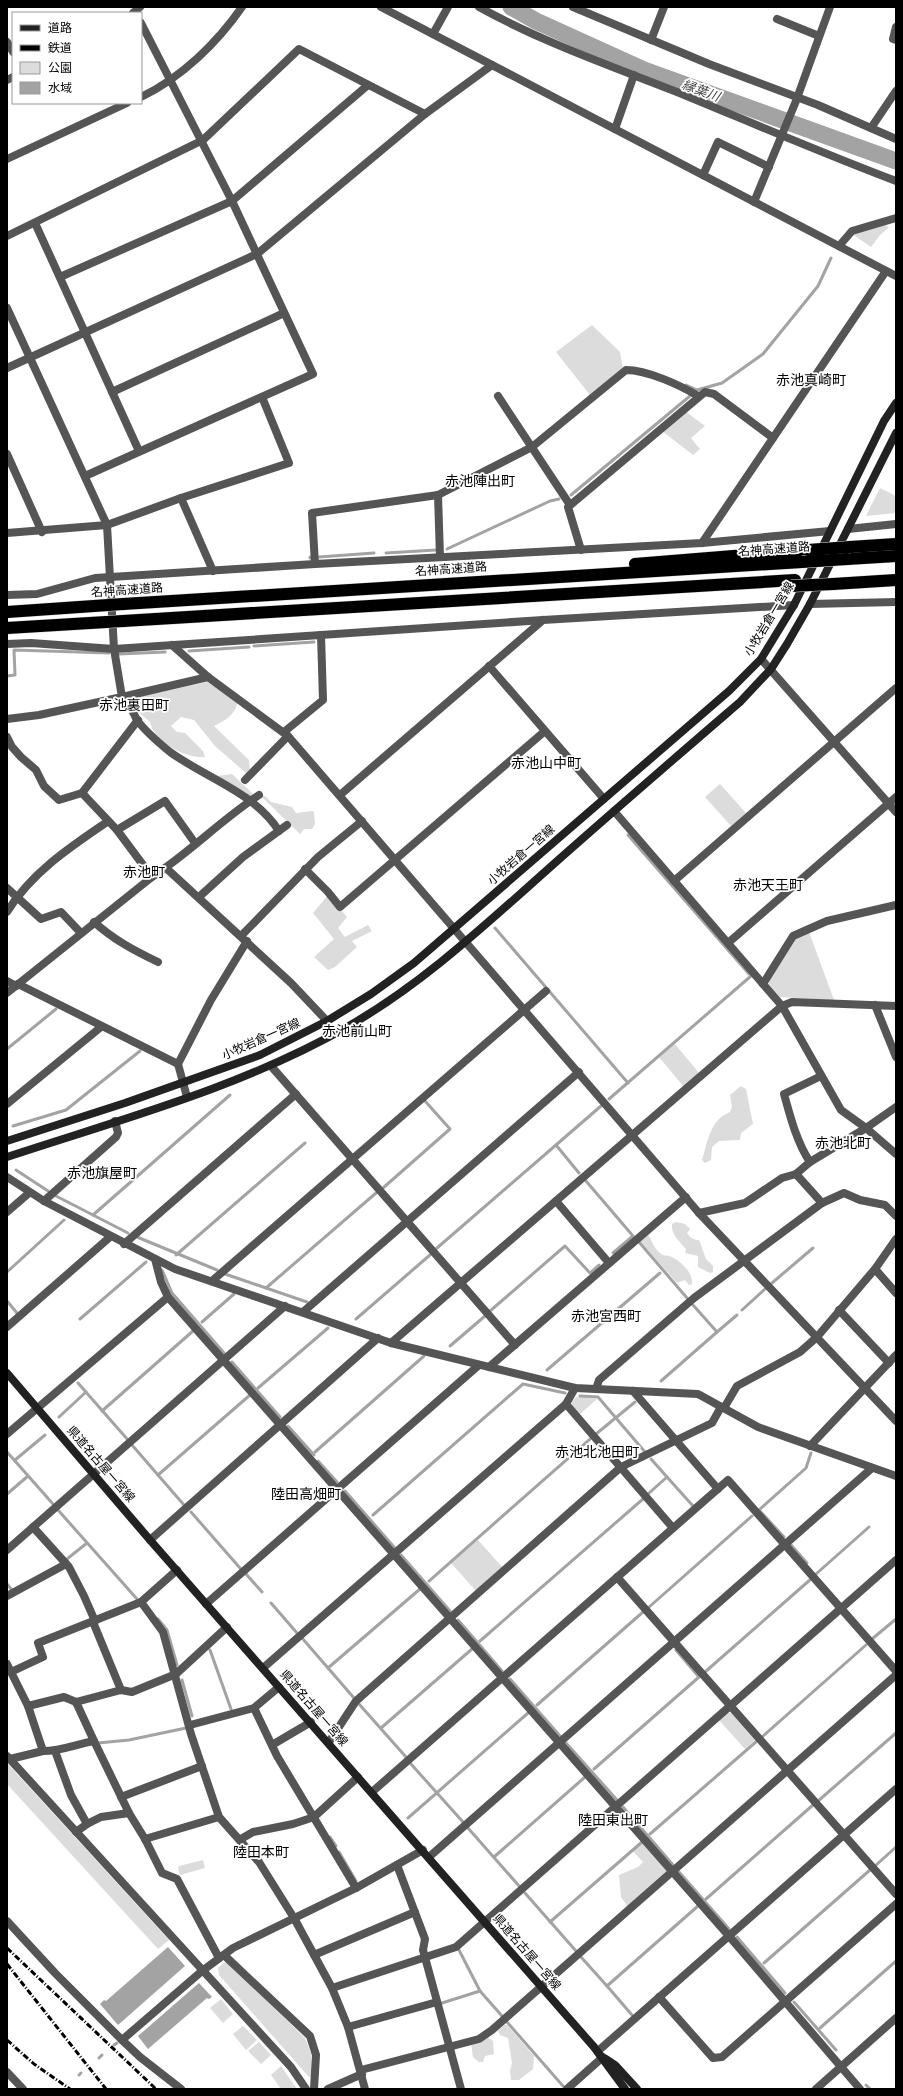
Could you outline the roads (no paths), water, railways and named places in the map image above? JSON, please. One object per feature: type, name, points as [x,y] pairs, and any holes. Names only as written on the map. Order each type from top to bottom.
[{"type":"highway","points":[[219,598],[231,590],[625,565],[808,550],[848,553],[896,544]]},
{"type":"highway","name":"名神高速道路","points":[[7,612],[802,562],[848,553],[896,556]]},
{"type":"highway","points":[[7,628],[240,614],[253,621],[834,580],[896,573]]},
{"type":"highway","points":[[834,580],[896,580]]},
{"type":"main road","name":"小牧岩倉一宮線","points":[[7,1141],[260,1055],[327,1021],[371,994],[414,963],[729,691],[761,659],[794,605],[884,421],[896,403]]},
{"type":"main road","points":[[7,1157],[187,1097],[271,1066],[355,1022],[393,998],[465,942],[740,702],[771,669],[810,604],[896,433]]},
{"type":"main road","name":"県道名古屋一宮線","points":[[7,1373],[150,1540],[329,1742],[541,1986],[601,2054],[615,2065],[637,2089]]},
{"type":"main road","name":"県道名古屋一宮線","points":[[601,2054],[611,2071],[626,2089]]},
{"type":"street","points":[[142,96],[171,79],[206,50],[242,7]]},
{"type":"street","points":[[381,7],[896,276]]},
{"type":"street","points":[[433,34],[448,7]]},
{"type":"street","points":[[479,7],[498,18],[634,75],[896,181]]},
{"type":"street","points":[[573,7],[896,139]]},
{"type":"street","points":[[651,40],[664,7]]},
{"type":"street","points":[[754,202],[797,99],[830,7]]},
{"type":"street","points":[[777,19],[819,36]]},
{"type":"street","points":[[85,476],[313,374],[203,140],[142,26]]},
{"type":"street","points":[[896,27],[893,39],[896,40]]},
{"type":"street","points":[[7,236],[203,140],[299,49],[425,114]]},
{"type":"street","points":[[7,368],[257,254],[425,114],[492,65]]},
{"type":"street","points":[[614,129],[634,75]]},
{"type":"street","points":[[60,277],[232,201],[368,85]]},
{"type":"street","points":[[871,128],[896,91]]},
{"type":"street","points":[[7,159],[125,104]]},
{"type":"street","points":[[703,175],[718,142],[769,167]]},
{"type":"street","points":[[839,246],[852,231],[896,218]]},
{"type":"street","points":[[35,223],[139,452]]},
{"type":"street","points":[[702,543],[886,271]]},
{"type":"street","points":[[7,308],[107,525],[114,649],[122,697],[128,701],[138,720],[170,752],[250,800],[273,821],[279,831]]},
{"type":"street","points":[[112,392],[284,312]]},
{"type":"street","points":[[315,564],[312,513],[438,495],[532,447],[626,370],[638,370],[688,390],[698,396]]},
{"type":"street","points":[[581,550],[568,507],[698,396],[705,392],[714,394],[773,438]]},
{"type":"street","points":[[498,396],[570,505]]},
{"type":"street","points":[[7,533],[42,532],[107,525],[181,498],[289,463],[262,397]]},
{"type":"street","points":[[7,455],[42,532]]},
{"type":"street","points":[[438,495],[440,557]]},
{"type":"street","points":[[181,498],[213,571]]},
{"type":"street","points":[[848,529],[896,524]]},
{"type":"street","points":[[7,595],[37,594],[95,578],[315,564],[702,543],[830,531]]},
{"type":"street","points":[[810,604],[896,602]]},
{"type":"street","points":[[7,644],[31,643],[114,649],[543,620],[794,605]]},
{"type":"street","points":[[340,795],[543,620]]},
{"type":"street","points":[[245,780],[286,734],[322,700],[321,635]]},
{"type":"street","points":[[172,645],[208,677],[286,734],[699,1212],[896,1422]]},
{"type":"street","points":[[761,659],[896,812]]},
{"type":"street","points":[[489,666],[604,799]]},
{"type":"street","points":[[7,718],[39,715],[208,677]]},
{"type":"street","points":[[674,881],[896,688]]},
{"type":"street","points":[[7,737],[12,747],[36,770],[44,786],[59,800],[82,793],[138,720]]},
{"type":"street","points":[[305,870],[328,892],[340,907],[545,731]]},
{"type":"street","points":[[82,793],[107,822],[117,830],[152,877]]},
{"type":"street","points":[[7,993],[94,922],[152,877],[166,868],[250,800],[259,795]]},
{"type":"street","points":[[728,943],[896,796]]},
{"type":"street","points":[[117,830],[165,801],[195,843]]},
{"type":"street","points":[[614,811],[782,1006],[841,1110],[866,1128],[896,1154]]},
{"type":"street","points":[[187,1097],[178,1064],[244,939],[305,870],[362,821]]},
{"type":"street","points":[[7,912],[26,885],[70,847],[107,822]]},
{"type":"street","points":[[199,897],[243,857],[287,825]]},
{"type":"street","points":[[166,868],[291,983],[327,1021]]},
{"type":"street","points":[[7,888],[41,919],[61,912],[81,933]]},
{"type":"street","points":[[763,984],[793,936],[827,921],[896,905]]},
{"type":"street","points":[[94,922],[108,935],[143,956],[158,962]]},
{"type":"street","points":[[7,981],[178,1064]]},
{"type":"street","points":[[212,1281],[546,991]]},
{"type":"street","points":[[391,1343],[782,1006],[792,1002],[896,1006]]},
{"type":"street","points":[[875,1005],[896,1057]]},
{"type":"street","points":[[7,1104],[101,1027]]},
{"type":"street","points":[[271,1066],[514,1345]]},
{"type":"street","points":[[302,1312],[578,1072]]},
{"type":"street","points":[[810,1162],[806,1156],[791,1119],[784,1094],[821,1076]]},
{"type":"street","points":[[124,1244],[296,1094]]},
{"type":"street","points":[[699,1212],[745,1203],[782,1178],[796,1174],[810,1162],[866,1128],[896,1107]]},
{"type":"street","points":[[44,1201],[116,1137],[118,1133],[115,1121]]},
{"type":"street","points":[[796,1174],[822,1203]]},
{"type":"street","points":[[7,1177],[44,1201],[110,1237],[155,1259],[212,1281],[391,1343],[575,1388],[698,1394],[758,1427],[896,1476]]},
{"type":"street","points":[[7,1212],[30,1193]]},
{"type":"street","points":[[596,1389],[599,1380],[694,1298],[822,1203],[844,1193],[860,1200],[885,1205],[896,1216]]},
{"type":"street","points":[[489,1367],[686,1197]]},
{"type":"street","points":[[556,1201],[609,1263]]},
{"type":"street","points":[[7,1327],[110,1237]]},
{"type":"street","points":[[329,1742],[356,1701],[621,1467],[712,1423],[737,1386],[800,1352],[816,1337],[875,1269],[896,1239]]},
{"type":"street","points":[[155,1259],[161,1282],[168,1297],[729,1936],[860,2089]]},
{"type":"street","points":[[875,1269],[896,1293]]},
{"type":"street","points":[[7,1434],[168,1297]]},
{"type":"street","points":[[7,1550],[285,1306]]},
{"type":"street","points":[[839,1310],[889,1363]]},
{"type":"street","points":[[150,1540],[378,1338]]},
{"type":"street","points":[[810,1446],[896,1355]]},
{"type":"street","points":[[206,1604],[479,1365]]},
{"type":"street","points":[[263,1668],[566,1404],[575,1388]]},
{"type":"street","points":[[633,1391],[718,1489]]},
{"type":"street","points":[[566,1404],[673,1528]]},
{"type":"street","points":[[122,2040],[202,1971],[233,1948],[356,1888],[398,1865],[426,1854],[559,1742],[872,1468]]},
{"type":"street","points":[[372,1792],[728,1480],[896,1671]]},
{"type":"street","points":[[33,1526],[66,1564],[84,1596],[122,1690]]},
{"type":"street","points":[[332,1988],[456,1947],[896,1560]]},
{"type":"street","points":[[7,1596],[66,1564]]},
{"type":"street","points":[[43,1751],[28,1706],[8,1667],[43,1657],[38,1643],[141,1602],[177,1570]]},
{"type":"street","points":[[617,1577],[896,1894]]},
{"type":"street","points":[[141,1602],[163,1632],[202,1766],[219,1817],[259,1862],[294,1918],[332,1988],[348,2027],[365,2089]]},
{"type":"street","points":[[28,1706],[64,1697],[76,1702],[122,1690],[132,1692],[176,1674],[227,1627]]},
{"type":"street","points":[[328,2089],[361,2072],[479,2039],[896,1675]]},
{"type":"street","points":[[190,1725],[254,1708],[279,1686]]},
{"type":"street","points":[[76,1702],[129,1813],[145,1839],[162,1873],[177,1879],[222,1956],[310,2036],[316,2055],[314,2089]]},
{"type":"street","points":[[254,1708],[277,1756],[356,1888]]},
{"type":"street","points":[[272,1745],[311,1722]]},
{"type":"street","points":[[9,1757],[43,1751],[55,1751],[75,1744],[94,1741]]},
{"type":"street","points":[[55,1751],[71,1795],[87,1824]]},
{"type":"street","points":[[9,1757],[202,1971],[291,2067],[306,2089]]},
{"type":"street","points":[[121,1797],[202,1766]]},
{"type":"street","points":[[241,1840],[253,1832],[292,1824],[314,1817],[358,1777]]},
{"type":"street","points":[[567,2089],[659,1997],[896,1790]]},
{"type":"street","points":[[76,1832],[87,1824],[101,1817],[129,1813]]},
{"type":"street","points":[[145,1839],[219,1817]]},
{"type":"street","points":[[398,1865],[425,1939],[423,1950],[461,2089]]},
{"type":"street","points":[[659,1997],[713,2058],[722,2056],[786,2002],[896,1904]]},
{"type":"street","points":[[314,1955],[415,1912]]},
{"type":"street","points":[[7,1921],[55,1973],[122,2040],[140,2057],[181,2089]]},
{"type":"street","points":[[348,2027],[437,2002]]},
{"type":"street","points":[[816,2089],[896,2018]]},
{"type":"street","points":[[9,2078],[23,2089]]},
{"type":"street","points":[[9,2078],[30,2089]]},
{"type":"water","points":[[168,1947],[185,1966],[118,2025],[100,2004],[104,2000],[106,2001]]},
{"type":"water","points":[[199,1983],[212,1997],[209,1999],[207,1998],[148,2049],[138,2036]]},
{"type":"waterway","name":"縁葉川","points":[[511,7],[536,21],[644,70],[896,161]]},
{"type":"waterway","points":[[686,385],[697,390],[722,383],[763,354],[818,286],[831,258]]},
{"type":"waterway","points":[[571,495],[690,396]]},
{"type":"waterway","points":[[447,549],[550,501],[559,499]]},
{"type":"waterway","points":[[386,553],[436,550]]},
{"type":"waterway","points":[[319,557],[374,553]]},
{"type":"waterway","points":[[254,646],[314,642]]},
{"type":"waterway","points":[[189,651],[249,647]]},
{"type":"waterway","points":[[7,676],[15,675],[14,650],[109,653]]},
{"type":"waterway","points":[[119,654],[165,652]]},
{"type":"waterway","points":[[628,835],[749,974]]},
{"type":"waterway","points":[[495,928],[628,1083]]},
{"type":"waterway","points":[[609,1099],[751,976]]},
{"type":"waterway","points":[[7,1049],[56,1009]]},
{"type":"waterway","points":[[13,1126],[66,1110],[140,1051]]},
{"type":"waterway","points":[[93,1215],[230,1095]]},
{"type":"waterway","points":[[383,1188],[450,1129],[425,1101]]},
{"type":"waterway","points":[[579,1173],[556,1145],[601,1106]]},
{"type":"waterway","points":[[176,1255],[305,1143]]},
{"type":"waterway","points":[[437,1248],[556,1145]]},
{"type":"waterway","points":[[16,1170],[48,1191]]},
{"type":"waterway","points":[[586,1181],[633,1236],[613,1253]]},
{"type":"waterway","points":[[266,1288],[376,1193]]},
{"type":"waterway","points":[[56,1196],[128,1233]]},
{"type":"waterway","points":[[7,1272],[64,1220]]},
{"type":"waterway","points":[[137,1237],[217,1270]]},
{"type":"waterway","points":[[639,1242],[687,1298]]},
{"type":"waterway","points":[[490,1311],[565,1246],[590,1273],[599,1265]]},
{"type":"waterway","points":[[772,1283],[813,1248]]},
{"type":"waterway","points":[[356,1319],[430,1255]]},
{"type":"waterway","points":[[80,1319],[146,1262]]},
{"type":"waterway","points":[[162,1270],[172,1293],[224,1353]]},
{"type":"waterway","points":[[547,1370],[660,1273]]},
{"type":"waterway","points":[[225,1274],[307,1302]]},
{"type":"waterway","points":[[742,1310],[765,1289]]},
{"type":"waterway","points":[[202,1322],[234,1294]]},
{"type":"waterway","points":[[7,1301],[17,1313]]},
{"type":"waterway","points":[[661,1381],[717,1332],[693,1305]]},
{"type":"waterway","points":[[717,1332],[737,1315]]},
{"type":"waterway","points":[[450,1346],[485,1316]]},
{"type":"waterway","points":[[258,1388],[328,1328]]},
{"type":"waterway","points":[[102,1411],[193,1331]]},
{"type":"waterway","points":[[315,1452],[424,1356]]},
{"type":"waterway","points":[[232,1362],[280,1417]]},
{"type":"waterway","points":[[78,1383],[128,1440]]},
{"type":"waterway","points":[[373,1515],[523,1384],[565,1393]]},
{"type":"waterway","points":[[59,1417],[86,1392]]},
{"type":"waterway","points":[[158,1475],[250,1395]]},
{"type":"waterway","points":[[580,1396],[598,1397],[645,1452]]},
{"type":"waterway","points":[[596,1434],[635,1402]]},
{"type":"waterway","points":[[288,1426],[314,1455]]},
{"type":"waterway","points":[[15,1460],[45,1435]]},
{"type":"waterway","points":[[429,1581],[590,1439]]},
{"type":"waterway","points":[[132,1445],[184,1505]]},
{"type":"waterway","points":[[7,1452],[53,1504]]},
{"type":"waterway","points":[[784,1537],[759,1510],[806,1468],[811,1453]]},
{"type":"waterway","points":[[648,1494],[667,1477],[651,1459]]},
{"type":"waterway","points":[[318,1461],[337,1482]]},
{"type":"waterway","points":[[7,1494],[28,1476]]},
{"type":"waterway","points":[[667,1477],[693,1506]]},
{"type":"waterway","points":[[345,1491],[394,1547]]},
{"type":"waterway","points":[[480,1641],[643,1499]]},
{"type":"waterway","points":[[58,1510],[137,1599]]},
{"type":"waterway","points":[[191,1512],[240,1568]]},
{"type":"waterway","points":[[648,1608],[752,1516]]},
{"type":"waterway","points":[[816,1574],[869,1527]]},
{"type":"waterway","points":[[67,1559],[87,1543]]},
{"type":"waterway","points":[[791,1545],[807,1563]]},
{"type":"waterway","points":[[401,1555],[450,1611]]},
{"type":"waterway","points":[[246,1574],[262,1592]]},
{"type":"waterway","points":[[705,1672],[811,1579]]},
{"type":"waterway","points":[[7,1584],[12,1590]]},
{"type":"waterway","points":[[328,1668],[420,1589]]},
{"type":"waterway","points":[[271,1603],[297,1633]]},
{"type":"waterway","points":[[537,1705],[643,1612]]},
{"type":"waterway","points":[[158,1619],[167,1630],[177,1665]]},
{"type":"waterway","points":[[872,1639],[896,1619]]},
{"type":"waterway","points":[[458,1620],[502,1671]]},
{"type":"waterway","points":[[302,1638],[354,1698]]},
{"type":"waterway","points":[[762,1737],[866,1645]]},
{"type":"waterway","points":[[381,1728],[472,1649]]},
{"type":"waterway","points":[[210,1650],[231,1709]]},
{"type":"waterway","points":[[594,1769],[699,1677],[676,1650]]},
{"type":"waterway","points":[[510,1679],[560,1736]]},
{"type":"waterway","points":[[182,1680],[192,1716]]},
{"type":"waterway","points":[[359,1704],[406,1757]]},
{"type":"waterway","points":[[408,1818],[528,1713]]},
{"type":"waterway","points":[[98,1743],[129,1740],[186,1728]]},
{"type":"waterway","points":[[818,1801],[896,1733]]},
{"type":"waterway","points":[[650,1834],[757,1741]]},
{"type":"waterway","points":[[566,1743],[617,1800]]},
{"type":"waterway","points":[[411,1764],[463,1822]]},
{"type":"waterway","points":[[494,1857],[585,1777]]},
{"type":"waterway","points":[[706,1899],[813,1805]]},
{"type":"waterway","points":[[623,1807],[673,1865]]},
{"type":"waterway","points":[[468,1828],[520,1887]]},
{"type":"waterway","points":[[330,1837],[336,1846]]},
{"type":"waterway","points":[[550,1922],[642,1842]]},
{"type":"waterway","points":[[875,1866],[896,1847]]},
{"type":"waterway","points":[[339,1852],[356,1881]]},
{"type":"waterway","points":[[764,1963],[870,1870]]},
{"type":"waterway","points":[[679,1872],[729,1929]]},
{"type":"waterway","points":[[525,1893],[576,1951]]},
{"type":"waterway","points":[[581,1957],[607,1986],[698,1906]]},
{"type":"waterway","points":[[737,1937],[785,1993]]},
{"type":"waterway","points":[[459,1950],[480,1991],[502,2016]]},
{"type":"waterway","points":[[820,2028],[896,1961]]},
{"type":"waterway","points":[[607,1986],[632,2015]]},
{"type":"waterway","points":[[442,2003],[480,1991]]},
{"type":"waterway","points":[[794,2002],[836,2050]]},
{"type":"waterway","points":[[507,2022],[563,2086]]},
{"type":"waterway","points":[[99,2058],[102,2055]]},
{"type":"waterway","points":[[866,2085],[870,2089]]},
{"type":"railway","points":[[7,1948],[156,2089]]},
{"type":"railway","points":[[7,1964],[106,2089]]},
{"type":"railway","points":[[7,2040],[34,2064],[70,2089]]},
{"type":"district","name":"赤池真崎町","points":[[811,380]]},
{"type":"district","name":"赤池陣出町","points":[[480,481]]},
{"type":"district","name":"赤池裏田町","points":[[134,705]]},
{"type":"district","name":"赤池山中町","points":[[546,763]]},
{"type":"district","name":"赤池町","points":[[144,872]]},
{"type":"district","name":"赤池天王町","points":[[768,885]]},
{"type":"district","name":"赤池前山町","points":[[357,1031]]},
{"type":"district","name":"赤池北町","points":[[843,1143]]},
{"type":"district","name":"赤池旗屋町","points":[[102,1173]]},
{"type":"district","name":"赤池宮西町","points":[[606,1316]]},
{"type":"district","name":"赤池北池田町","points":[[597,1452]]},
{"type":"district","name":"陸田高畑町","points":[[306,1494]]},
{"type":"district","name":"陸田東出町","points":[[613,1820]]},
{"type":"district","name":"陸田本町","points":[[261,1852]]}]
